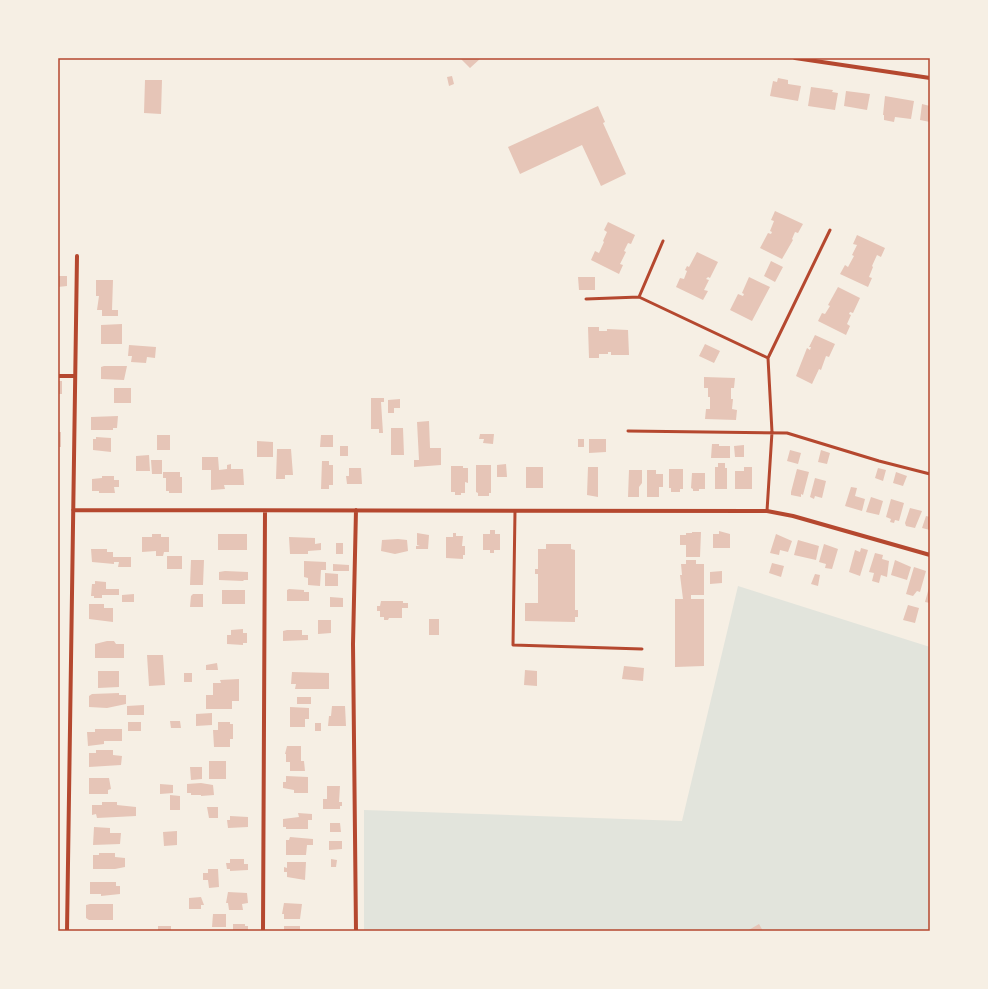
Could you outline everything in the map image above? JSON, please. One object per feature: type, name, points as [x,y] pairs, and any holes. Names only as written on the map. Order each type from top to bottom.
[{"type":"street","points":[[795,58],[930,78]]},
{"type":"street","points":[[67,931],[74,376],[77,256]]},
{"type":"street","points":[[58,376],[74,376]]},
{"type":"street","points":[[73,510],[767,511],[793,516],[930,555]]},
{"type":"street","points":[[356,510],[353,644],[356,931]]},
{"type":"street","points":[[263,931],[265,511]]},
{"type":"lane","points":[[767,511],[772,432],[768,358],[830,230]]},
{"type":"lane","points":[[639,297],[663,241]]},
{"type":"lane","points":[[586,299],[639,297],[768,358]]},
{"type":"lane","points":[[628,431],[787,432],[879,461],[930,474]]},
{"type":"lane","points":[[515,511],[513,645],[642,649]]},
{"type":"shaded area","points":[[738,586],[930,647],[930,931],[364,931],[364,810],[682,821]]},
{"type":"building","points":[[460,58],[481,58],[470,68]]},
{"type":"building","points":[[452,76],[454,84],[449,86],[447,77]]},
{"type":"building","points":[[778,78],[788,80],[788,84],[801,86],[798,101],[770,96],[773,81],[777,82]]},
{"type":"building","points":[[145,80],[162,80],[161,114],[144,113]]},
{"type":"building","points":[[811,87],[833,90],[832,92],[838,93],[835,110],[808,106]]},
{"type":"building","points":[[846,91],[870,94],[867,110],[844,106]]},
{"type":"building","points":[[885,96],[914,101],[911,119],[895,117],[894,122],[884,120],[883,115]]},
{"type":"building","points":[[922,104],[930,106],[930,122],[920,120]]},
{"type":"building","points":[[598,106],[605,122],[603,123],[626,174],[601,186],[582,145],[520,174],[508,147]]},
{"type":"building","points":[[775,211],[803,224],[798,233],[795,232],[792,239],[793,240],[782,259],[760,248],[768,233],[771,234],[772,232],[770,231],[774,221],[771,220]]},
{"type":"building","points":[[608,222],[635,235],[631,244],[628,243],[624,251],[626,252],[620,264],[623,265],[619,274],[591,260],[595,251],[599,253],[604,242],[603,241],[607,232],[604,230]]},
{"type":"building","points":[[857,235],[885,248],[881,257],[877,255],[872,266],[873,267],[869,277],[872,278],[868,287],[840,274],[845,265],[848,267],[854,256],[852,255],[857,245],[853,244]]},
{"type":"building","points":[[697,252],[718,262],[710,278],[708,277],[706,279],[709,280],[704,290],[708,291],[703,300],[676,287],[680,278],[684,279],[687,271],[685,270],[687,266],[689,267]]},
{"type":"building","points":[[771,261],[783,267],[775,282],[764,276]]},
{"type":"building","points":[[58,276],[67,276],[67,286],[58,287]]},
{"type":"building","points":[[578,277],[595,277],[595,290],[579,290]]},
{"type":"building","points":[[749,277],[770,287],[752,321],[730,310],[738,294],[743,296],[744,294],[742,293]]},
{"type":"building","points":[[96,280],[113,280],[112,310],[118,310],[118,316],[102,316],[102,310],[97,310],[99,296],[96,296]]},
{"type":"building","points":[[838,287],[860,298],[853,313],[850,312],[849,314],[851,315],[847,324],[850,326],[846,335],[818,321],[822,313],[825,314],[830,306],[828,305]]},
{"type":"building","points":[[122,324],[122,344],[101,344],[101,325]]},
{"type":"building","points":[[588,327],[599,327],[599,331],[607,331],[607,329],[628,330],[629,355],[611,355],[611,352],[608,352],[608,354],[599,354],[599,358],[589,358]]},
{"type":"building","points":[[815,335],[835,344],[829,357],[826,356],[821,370],[819,369],[812,384],[796,376],[807,348],[810,350],[811,347],[809,347]]},
{"type":"building","points":[[705,344],[720,351],[714,363],[699,356]]},
{"type":"building","points":[[129,345],[156,347],[155,358],[147,357],[146,363],[131,362],[132,356],[128,356]]},
{"type":"building","points":[[127,366],[124,380],[101,379],[101,367]]},
{"type":"building","points":[[704,377],[735,378],[734,388],[731,388],[731,399],[733,399],[732,409],[737,410],[736,420],[705,419],[706,409],[710,409],[710,397],[708,397],[708,388],[704,388]]},
{"type":"building","points":[[58,381],[62,381],[62,394],[58,394]]},
{"type":"building","points":[[114,388],[131,388],[131,403],[114,403]]},
{"type":"building","points":[[371,398],[384,398],[384,402],[381,402],[383,433],[379,433],[379,429],[371,429]]},
{"type":"building","points":[[400,399],[400,408],[394,408],[394,413],[388,413],[388,400]]},
{"type":"building","points":[[118,416],[117,428],[113,428],[113,430],[91,430],[91,417]]},
{"type":"building","points":[[429,421],[430,448],[441,448],[441,465],[414,467],[414,460],[419,460],[417,422]]},
{"type":"building","points":[[391,428],[403,428],[404,455],[391,455]]},
{"type":"building","points":[[58,432],[61,432],[61,447],[58,447]]},
{"type":"building","points":[[480,434],[494,434],[493,444],[483,443],[484,439],[479,439]]},
{"type":"building","points":[[157,435],[170,435],[170,450],[157,450]]},
{"type":"building","points":[[321,435],[333,435],[333,447],[320,447]]},
{"type":"building","points":[[96,437],[111,438],[111,452],[93,450],[93,439],[96,439]]},
{"type":"building","points":[[578,439],[584,439],[584,447],[578,447]]},
{"type":"building","points":[[589,439],[606,439],[606,452],[589,453]]},
{"type":"building","points":[[257,441],[273,442],[273,457],[257,457]]},
{"type":"building","points":[[712,444],[719,444],[719,446],[730,446],[730,458],[711,458]]},
{"type":"building","points":[[744,445],[744,457],[735,457],[734,446]]},
{"type":"building","points":[[340,446],[348,446],[348,456],[340,456]]},
{"type":"building","points":[[277,449],[291,449],[293,475],[285,475],[285,479],[276,479]]},
{"type":"building","points":[[790,450],[801,453],[798,464],[787,461]]},
{"type":"building","points":[[821,450],[830,453],[827,464],[818,462]]},
{"type":"building","points":[[149,455],[150,471],[136,471],[136,456]]},
{"type":"building","points":[[202,457],[218,457],[219,470],[227,469],[227,465],[231,464],[231,469],[243,469],[244,485],[224,485],[225,489],[211,490],[211,470],[202,470]]},
{"type":"building","points":[[151,460],[162,460],[162,474],[152,474]]},
{"type":"building","points":[[322,461],[329,461],[329,465],[333,465],[333,485],[329,485],[329,489],[321,489]]},
{"type":"building","points":[[718,463],[725,463],[725,468],[727,468],[727,489],[715,489],[715,467],[718,467]]},
{"type":"building","points":[[506,464],[507,477],[497,477],[497,465]]},
{"type":"building","points":[[476,465],[491,465],[491,493],[489,493],[489,496],[478,496],[478,493],[476,492]]},
{"type":"building","points":[[451,466],[463,466],[463,468],[468,468],[468,483],[465,482],[465,493],[461,493],[461,495],[455,495],[455,492],[451,492]]},
{"type":"building","points":[[526,467],[543,467],[543,488],[526,488]]},
{"type":"building","points":[[588,467],[598,467],[598,497],[587,495]]},
{"type":"building","points":[[744,467],[752,467],[752,489],[735,489],[735,471],[744,471]]},
{"type":"building","points":[[349,468],[361,468],[362,484],[347,484],[346,476],[349,476]]},
{"type":"building","points":[[878,468],[886,470],[883,481],[875,478]]},
{"type":"building","points":[[669,469],[683,469],[683,489],[680,489],[680,492],[671,492],[671,488],[669,488]]},
{"type":"building","points":[[797,469],[809,472],[803,495],[801,494],[801,497],[791,495]]},
{"type":"building","points":[[629,470],[642,470],[642,483],[639,487],[639,497],[628,497]]},
{"type":"building","points":[[647,470],[656,470],[656,474],[663,474],[663,487],[659,487],[659,497],[647,497]]},
{"type":"building","points":[[163,472],[180,472],[180,477],[182,477],[182,493],[169,493],[169,491],[166,491],[166,478],[163,478]]},
{"type":"building","points":[[896,472],[907,476],[903,486],[893,483]]},
{"type":"building","points":[[692,473],[705,473],[705,489],[693,491],[691,488]]},
{"type":"building","points":[[102,476],[114,476],[114,480],[119,480],[119,487],[114,487],[115,493],[99,493],[99,491],[92,491],[92,479],[102,478]]},
{"type":"building","points":[[815,478],[826,481],[822,498],[815,496],[814,499],[810,497]]},
{"type":"building","points":[[851,487],[857,488],[855,496],[865,499],[862,511],[845,506]]},
{"type":"building","points":[[871,497],[883,501],[879,515],[866,512]]},
{"type":"building","points":[[891,499],[904,503],[899,521],[895,520],[894,523],[890,522],[891,519],[886,517]]},
{"type":"building","points":[[910,508],[922,511],[915,528],[906,526],[905,523]]},
{"type":"building","points":[[926,516],[930,517],[930,530],[922,528]]},
{"type":"building","points":[[490,530],[495,530],[495,534],[500,534],[500,550],[494,550],[494,553],[490,553],[490,550],[483,550],[483,534],[490,534]]},
{"type":"building","points":[[719,531],[730,534],[730,548],[713,548],[713,534],[719,534]]},
{"type":"building","points":[[701,532],[700,557],[686,557],[686,545],[680,545],[680,535],[686,535],[686,533]]},
{"type":"building","points":[[417,533],[429,535],[428,549],[416,549],[416,546],[420,546],[417,545]]},
{"type":"building","points":[[453,533],[456,533],[456,536],[463,536],[462,546],[465,546],[465,555],[463,555],[463,559],[446,558],[446,537],[453,537]]},
{"type":"building","points":[[152,534],[161,534],[161,537],[169,537],[169,552],[164,552],[163,556],[156,556],[156,551],[142,552],[142,537],[152,537]]},
{"type":"building","points":[[218,534],[247,534],[247,550],[218,550]]},
{"type":"building","points":[[776,534],[792,541],[788,552],[780,550],[779,555],[770,553]]},
{"type":"building","points":[[289,537],[315,538],[315,544],[321,543],[321,550],[308,551],[308,554],[290,554]]},
{"type":"building","points":[[382,540],[407,540],[408,551],[395,554],[381,551]]},
{"type":"building","points":[[798,540],[819,546],[816,560],[794,555]]},
{"type":"building","points":[[336,543],[343,543],[343,554],[336,554]]},
{"type":"building","points":[[546,544],[571,544],[571,549],[575,550],[575,610],[578,610],[578,617],[575,617],[575,622],[525,621],[525,603],[538,603],[538,574],[535,574],[535,569],[538,569],[538,549],[546,549]]},
{"type":"building","points":[[824,544],[838,549],[832,569],[825,568],[826,564],[819,562]]},
{"type":"building","points":[[861,548],[868,550],[860,576],[849,572],[855,550],[860,552]]},
{"type":"building","points":[[91,549],[107,549],[107,552],[113,552],[113,557],[131,557],[131,567],[118,567],[119,562],[114,562],[114,564],[92,562]]},
{"type":"building","points":[[875,553],[883,555],[882,559],[889,561],[887,577],[881,575],[879,583],[872,581],[874,573],[869,572]]},
{"type":"building","points":[[167,556],[182,556],[182,569],[167,569]]},
{"type":"building","points":[[191,560],[204,560],[203,585],[190,585]]},
{"type":"building","points":[[686,560],[696,560],[696,564],[704,564],[704,595],[691,595],[691,599],[704,599],[704,666],[675,667],[675,599],[683,599],[680,575],[682,575],[681,564],[686,564]]},
{"type":"building","points":[[895,560],[911,567],[907,580],[891,575]]},
{"type":"building","points":[[304,561],[326,562],[326,570],[321,570],[320,586],[308,585],[308,578],[304,577]]},
{"type":"building","points":[[772,563],[784,566],[781,577],[769,573]]},
{"type":"building","points":[[333,564],[349,565],[349,571],[333,571]]},
{"type":"building","points":[[914,567],[926,571],[920,592],[917,591],[913,596],[906,594]]},
{"type":"building","points":[[722,571],[722,583],[710,584],[710,572]]},
{"type":"building","points":[[219,572],[248,572],[248,580],[219,580]]},
{"type":"building","points":[[325,573],[338,574],[338,586],[325,586]]},
{"type":"building","points":[[815,574],[820,575],[818,586],[811,584]]},
{"type":"building","points":[[95,581],[106,582],[106,589],[119,589],[119,595],[102,595],[102,598],[94,598],[94,596],[91,596],[92,584],[95,584]]},
{"type":"building","points":[[930,584],[930,603],[925,602]]},
{"type":"building","points":[[222,590],[245,590],[245,604],[222,604]]},
{"type":"building","points":[[287,590],[304,590],[304,592],[309,592],[309,601],[287,601]]},
{"type":"building","points":[[134,594],[134,602],[122,602],[122,595]]},
{"type":"building","points":[[193,594],[203,594],[203,607],[190,607],[191,596]]},
{"type":"building","points":[[330,597],[343,598],[343,607],[330,607]]},
{"type":"building","points":[[381,601],[403,601],[403,603],[408,603],[408,608],[402,608],[402,618],[389,618],[388,620],[384,620],[384,617],[380,617],[380,611],[377,611],[377,606],[380,606]]},
{"type":"building","points":[[89,604],[104,604],[104,608],[113,608],[113,622],[89,619]]},
{"type":"building","points":[[908,605],[919,608],[915,623],[903,620]]},
{"type":"building","points":[[429,619],[439,619],[439,635],[429,635]]},
{"type":"building","points":[[318,620],[331,620],[331,633],[318,634]]},
{"type":"building","points":[[243,629],[243,633],[247,633],[247,643],[243,643],[243,645],[227,644],[227,635],[231,635],[231,630]]},
{"type":"building","points":[[302,630],[302,635],[308,635],[308,640],[283,641],[283,631]]},
{"type":"building","points":[[114,641],[116,644],[124,644],[124,658],[95,658],[95,644]]},
{"type":"building","points":[[147,655],[163,655],[165,685],[149,686]]},
{"type":"building","points":[[217,663],[218,670],[206,670],[206,665]]},
{"type":"building","points":[[624,666],[644,668],[643,681],[622,679]]},
{"type":"building","points":[[525,670],[537,671],[537,686],[524,685]]},
{"type":"building","points":[[98,671],[119,671],[119,687],[98,688]]},
{"type":"building","points":[[292,672],[329,673],[329,689],[295,689],[296,684],[291,684]]},
{"type":"building","points":[[184,673],[192,673],[192,682],[184,682]]},
{"type":"building","points":[[239,679],[239,701],[232,701],[232,709],[206,709],[206,695],[213,695],[213,683],[221,683],[220,680]]},
{"type":"building","points":[[119,693],[119,695],[126,695],[126,704],[107,708],[89,707],[89,696],[92,694]]},
{"type":"building","points":[[297,697],[311,697],[311,704],[297,704]]},
{"type":"building","points":[[144,705],[144,715],[127,715],[127,706]]},
{"type":"building","points":[[332,706],[345,706],[346,726],[328,726]]},
{"type":"building","points":[[290,707],[309,708],[309,719],[305,719],[305,727],[290,727]]},
{"type":"building","points":[[212,713],[212,725],[196,726],[196,714]]},
{"type":"building","points":[[170,721],[180,721],[181,728],[171,728]]},
{"type":"building","points":[[128,722],[141,722],[141,731],[128,731]]},
{"type":"building","points":[[218,722],[230,722],[230,724],[233,724],[233,739],[230,739],[230,747],[214,747],[213,730],[218,730]]},
{"type":"building","points":[[315,723],[321,723],[321,731],[315,731]]},
{"type":"building","points":[[95,729],[122,729],[122,741],[104,741],[104,744],[88,746],[87,732],[95,732]]},
{"type":"building","points":[[287,746],[301,746],[301,761],[304,761],[305,771],[290,771],[290,762],[286,762],[285,754]]},
{"type":"building","points":[[96,750],[113,750],[113,755],[122,756],[121,765],[89,767],[89,753],[96,753]]},
{"type":"building","points":[[209,761],[226,761],[226,779],[209,779]]},
{"type":"building","points":[[190,767],[202,767],[202,779],[191,780]]},
{"type":"building","points":[[286,776],[308,777],[308,793],[294,793],[294,790],[283,788],[283,782],[286,782]]},
{"type":"building","points":[[89,778],[109,778],[111,789],[108,790],[108,794],[89,794]]},
{"type":"building","points":[[201,783],[213,785],[214,795],[201,796],[187,793],[187,784]]},
{"type":"building","points":[[160,784],[173,785],[173,793],[160,794]]},
{"type":"building","points":[[327,786],[340,786],[339,802],[342,802],[342,806],[340,806],[340,809],[323,809],[323,799],[327,799]]},
{"type":"building","points":[[170,795],[180,796],[180,810],[170,810]]},
{"type":"building","points":[[102,802],[117,802],[117,805],[136,807],[136,816],[97,818],[96,814],[92,815],[92,805],[102,805]]},
{"type":"building","points":[[207,807],[218,807],[218,818],[209,818]]},
{"type":"building","points":[[298,813],[312,814],[312,820],[308,820],[308,829],[286,829],[286,827],[283,827],[283,819],[299,817]]},
{"type":"building","points":[[230,816],[248,817],[248,827],[228,828],[227,820],[230,820]]},
{"type":"building","points":[[330,823],[340,823],[341,832],[330,832]]},
{"type":"building","points":[[94,827],[110,828],[110,833],[121,833],[120,844],[93,845]]},
{"type":"building","points":[[177,831],[177,845],[164,846],[163,832]]},
{"type":"building","points":[[290,837],[313,839],[313,845],[307,845],[306,855],[286,855],[286,840],[289,840]]},
{"type":"building","points":[[329,841],[342,841],[342,849],[329,850]]},
{"type":"building","points":[[99,853],[115,853],[115,857],[125,858],[125,867],[115,869],[93,869],[93,855],[99,855]]},
{"type":"building","points":[[230,859],[244,859],[244,864],[248,864],[248,870],[230,871],[230,869],[227,869],[226,863],[230,863]]},
{"type":"building","points":[[331,859],[337,860],[336,867],[331,867]]},
{"type":"building","points":[[287,862],[306,862],[305,880],[287,877],[287,872],[284,872],[284,867],[287,868]]},
{"type":"building","points":[[208,869],[218,869],[219,887],[209,888],[208,880],[203,880],[203,873],[208,873]]},
{"type":"building","points":[[90,882],[116,882],[116,886],[120,886],[120,894],[101,896],[101,894],[90,894]]},
{"type":"building","points":[[228,892],[247,893],[248,903],[242,904],[243,910],[229,910],[228,903],[226,903]]},
{"type":"building","points":[[201,897],[204,905],[201,905],[201,909],[189,909],[189,898]]},
{"type":"building","points":[[284,903],[302,904],[300,919],[284,919],[284,914],[282,914]]},
{"type":"building","points":[[113,904],[113,920],[89,920],[86,918],[86,905]]},
{"type":"building","points":[[213,914],[226,914],[226,927],[212,927]]},
{"type":"building","points":[[233,924],[245,924],[245,926],[248,926],[248,931],[233,931]]},
{"type":"building","points":[[759,924],[763,931],[747,931]]},
{"type":"building","points":[[158,926],[171,926],[171,931],[158,931]]},
{"type":"building","points":[[284,926],[300,926],[300,931],[284,931]]}]
